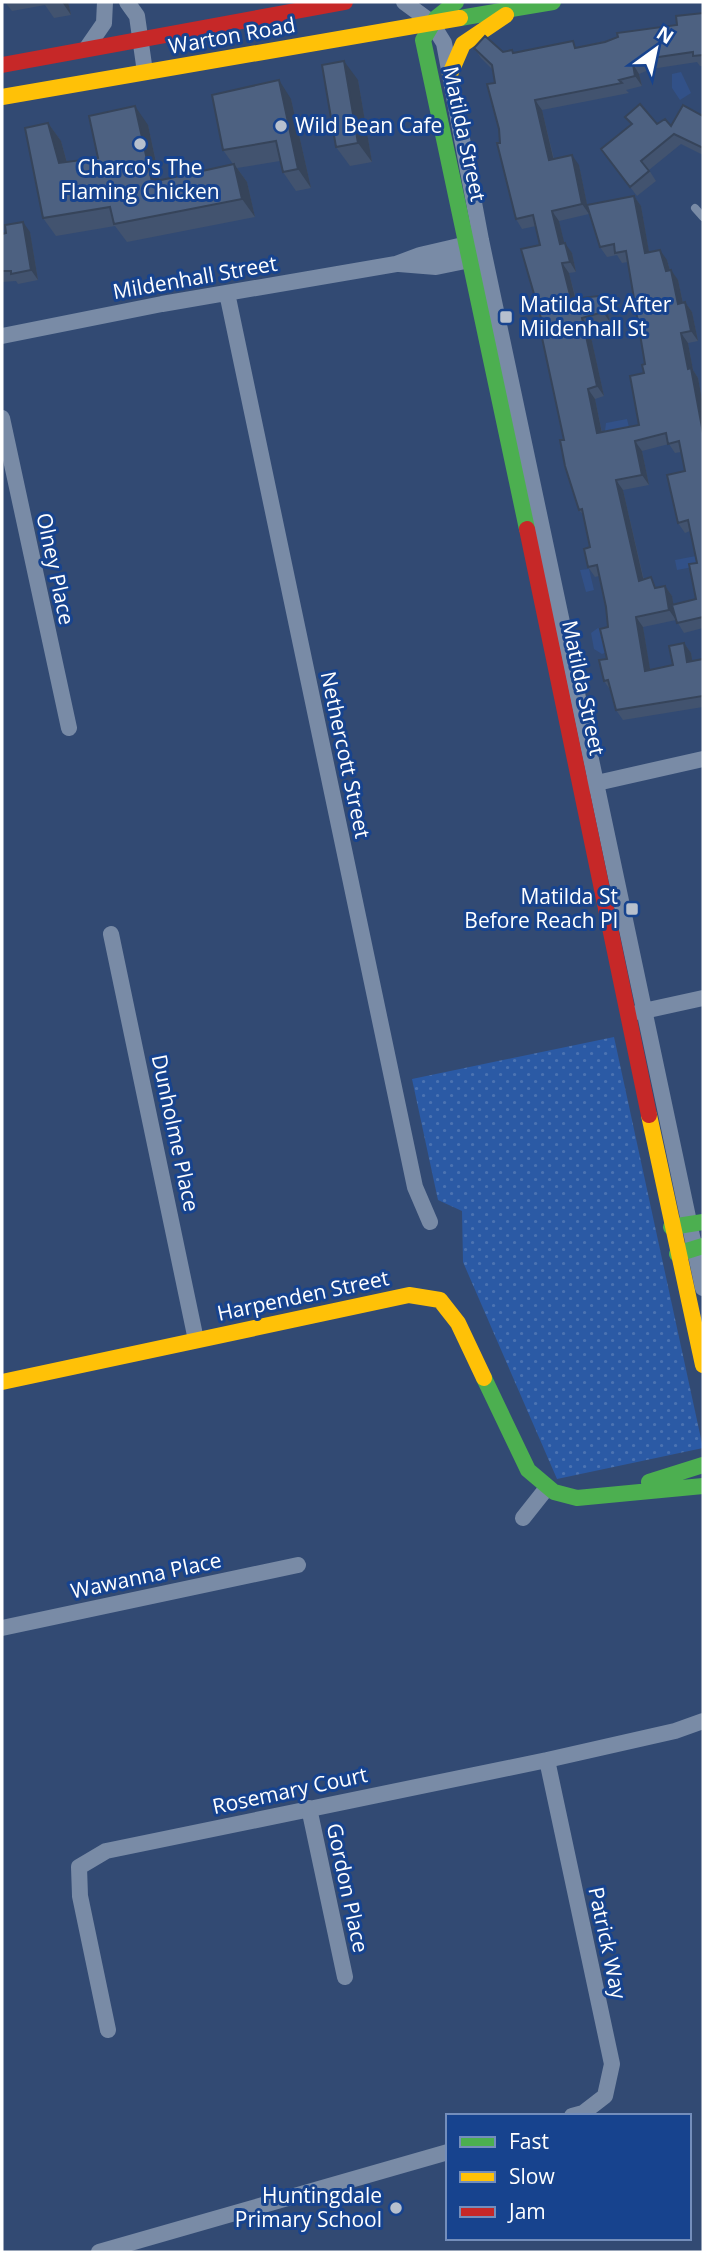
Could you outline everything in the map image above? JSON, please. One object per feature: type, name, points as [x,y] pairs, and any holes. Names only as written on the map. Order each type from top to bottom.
[{"type":"street","points":[[86,50],[104,23],[105,2]]},
{"type":"street","points":[[127,2],[137,16],[145,72]]},
{"type":"street","name":"Warton Road","points":[[2,65],[345,2]]},
{"type":"street","name":"Matilda Street","points":[[404,2],[431,22],[444,43],[475,250]]},
{"type":"street","points":[[431,22],[444,8],[456,2]]},
{"type":"street","name":"Warton Road","points":[[2,97],[553,2]]},
{"type":"street","points":[[450,74],[455,51],[463,42],[519,7]]},
{"type":"street","name":"Matilda Street","points":[[431,22],[422,40],[475,250],[590,785],[696,1223],[703,1288]]},
{"type":"street","points":[[181,32],[187,65]]},
{"type":"street","points":[[53,56],[60,87]]},
{"type":"street","name":"Mildenhall Street","points":[[2,336],[396,264],[436,267],[475,250]]},
{"type":"street","name":"Nethercott Street","points":[[227,293],[412,1173],[430,1222]]},
{"type":"street","name":"Olney Place","points":[[2,418],[69,728]]},
{"type":"street","points":[[590,785],[703,759]]},
{"type":"street","name":"Matilda Street","points":[[590,785],[629,1014],[671,1227],[703,1365]]},
{"type":"street","name":"Dunholme Place","points":[[111,934],[197,1340]]},
{"type":"street","points":[[629,1014],[703,998]]},
{"type":"street","points":[[671,1227],[696,1223]]},
{"type":"street","points":[[677,1254],[699,1248]]},
{"type":"street","name":"Harpenden Street","points":[[2,1382],[409,1295],[440,1300],[458,1323],[528,1470],[546,1489]]},
{"type":"street","points":[[634,1491],[648,1482],[703,1465]]},
{"type":"street","points":[[523,1518],[546,1489],[568,1497],[594,1499],[634,1491],[650,1493],[703,1486]]},
{"type":"street","name":"Wawanna Place","points":[[2,1628],[298,1565]]},
{"type":"street","name":"Rosemary Court","points":[[108,2030],[80,1896],[79,1867],[106,1851],[547,1760],[675,1731],[703,1721]]},
{"type":"street","name":"Rosemary Court","points":[[675,1731],[703,1729]]},
{"type":"street","name":"Patrick Way","points":[[547,1760],[612,2064],[605,2096],[579,2114]]},
{"type":"street","name":"Gordon Place","points":[[309,1808],[345,1977]]},
{"type":"street","points":[[99,2252],[446,2153]]},
{"type":"lane","points":[[695,208],[703,217]]},
{"type":"shaded area","points":[[681,72],[691,93],[680,100],[672,88],[672,74]]},
{"type":"shaded area","points":[[627,419],[629,427],[607,434],[605,431],[606,423]]},
{"type":"shaded area","points":[[696,556],[698,566],[677,570],[675,560]]},
{"type":"shaded area","points":[[589,569],[594,590],[586,592],[580,570]]},
{"type":"shaded area","points":[[598,628],[604,630],[607,652],[602,654],[594,649],[591,633]]},
{"type":"shaded area","points":[[614,1037],[703,1448],[557,1479],[463,1262],[462,1211],[438,1200],[412,1079]]},
{"type":"building","points":[[703,13],[703,55],[693,56],[693,52],[645,59],[633,64],[635,76],[619,80],[622,83],[535,100],[549,160],[572,155],[582,204],[552,211],[560,244],[565,243],[570,262],[562,263],[571,299],[599,296],[603,312],[582,318],[597,386],[588,389],[597,433],[639,425],[630,376],[644,373],[642,365],[645,364],[626,251],[615,253],[614,244],[600,247],[587,205],[634,196],[645,253],[660,250],[666,271],[671,270],[678,304],[685,302],[691,331],[681,333],[688,369],[691,368],[703,433],[703,617],[677,623],[672,605],[696,599],[689,564],[697,563],[688,520],[678,523],[667,475],[685,471],[679,441],[668,444],[666,433],[635,441],[642,475],[616,480],[639,581],[651,577],[655,588],[665,586],[669,610],[636,617],[645,671],[673,665],[669,646],[684,643],[687,662],[703,659],[703,696],[616,710],[599,660],[607,659],[600,629],[608,627],[606,607],[597,565],[588,567],[584,549],[590,547],[582,509],[579,510],[565,466],[560,440],[564,440],[541,333],[545,332],[521,249],[540,245],[533,215],[516,219],[497,143],[500,143],[499,129],[487,84],[495,83],[492,65],[474,48],[485,36],[503,52],[512,50],[513,53],[573,41],[575,48],[605,42],[618,37],[617,33],[677,25],[676,16]]},
{"type":"building","points":[[344,61],[358,143],[336,147],[322,65]]},
{"type":"building","points":[[279,80],[298,169],[283,172],[276,141],[223,150],[212,95]]},
{"type":"building","points":[[640,104],[657,124],[665,119],[671,126],[683,105],[703,116],[703,148],[674,134],[641,161],[649,171],[630,187],[601,149],[632,124],[625,117]]},
{"type":"building","points":[[135,106],[152,182],[234,164],[242,199],[114,224],[110,207],[43,218],[25,128],[48,123],[59,163],[98,158],[89,116]]},
{"type":"building","points":[[23,222],[31,270],[11,274],[11,271],[2,271],[2,234],[6,233],[5,225]]},
{"type":"traffic: fast","points":[[456,2],[436,18],[423,40],[527,529]]},
{"type":"traffic: fast","points":[[460,18],[553,2]]},
{"type":"traffic: fast","points":[[671,1227],[703,1222]]},
{"type":"traffic: fast","points":[[677,1254],[703,1246]]},
{"type":"traffic: fast","points":[[484,1378],[528,1470],[554,1492],[577,1498],[703,1486]]},
{"type":"traffic: fast","points":[[649,1482],[703,1465]]},
{"type":"traffic: slow","points":[[450,74],[463,44],[506,15]]},
{"type":"traffic: slow","points":[[2,97],[460,18]]},
{"type":"traffic: slow","points":[[649,1115],[703,1365]]},
{"type":"traffic: slow","points":[[2,1382],[409,1295],[440,1300],[458,1323],[484,1378]]},
{"type":"traffic: jam","points":[[2,65],[345,2]]},
{"type":"traffic: jam","points":[[527,529],[649,1115]]},
{"type":"place","name":"Wild Bean Cafe","points":[[281,126]]},
{"type":"place","name":"Charco's The Flaming Chicken","points":[[140,144]]},
{"type":"place","name":"Matilda St After Mildenhall St","points":[[506,317]]},
{"type":"place","name":"Matilda St Before Reach Pl","points":[[632,909]]},
{"type":"place","name":"Huntingdale Primary School","points":[[396,2208]]}]
